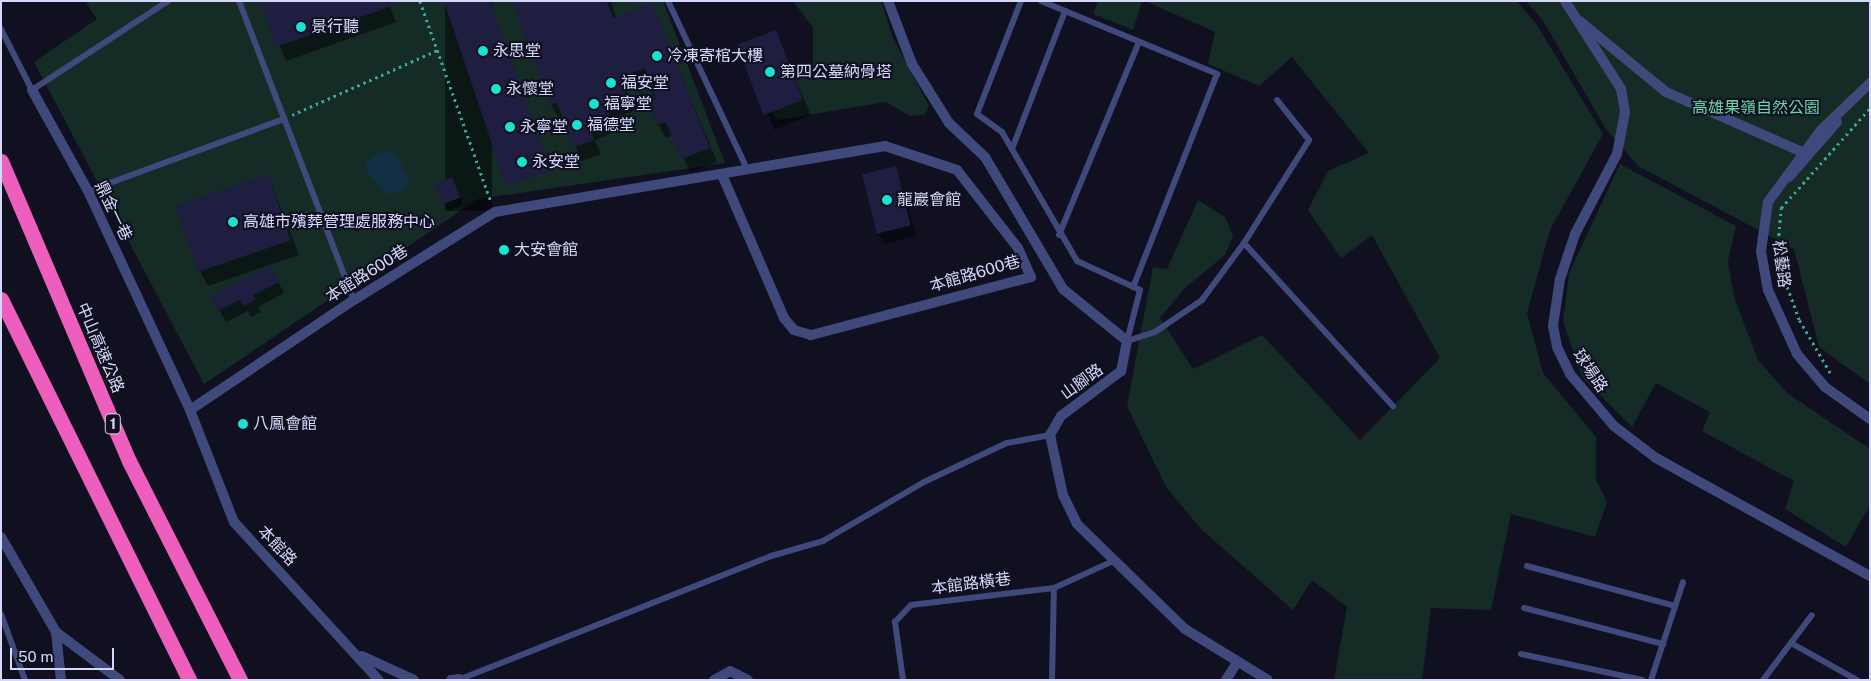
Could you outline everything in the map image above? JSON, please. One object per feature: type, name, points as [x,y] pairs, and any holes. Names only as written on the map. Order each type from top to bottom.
[{"type":"highway","name":"中山高速公路","points":[[1,161],[128,461],[240,680]]},
{"type":"highway","points":[[1,299],[188,678]]},
{"type":"street","points":[[888,1],[912,64],[949,123],[985,157],[1063,289],[1126,341]]},
{"type":"street","name":"球場路","points":[[1564,1],[1621,89],[1625,112],[1617,154],[1576,234],[1560,279],[1554,326],[1557,348],[1566,365],[1614,426],[1656,458],[1870,576]]},
{"type":"street","points":[[1576,18],[1666,92],[1802,152]]},
{"type":"street","name":"松藝路","points":[[1870,83],[1802,152],[1778,187],[1763,214],[1761,251],[1779,319],[1797,354],[1825,388],[1870,419]]},
{"type":"street","name":"鼎金一巷","points":[[32,90],[88,191],[190,410]]},
{"type":"street","points":[[1778,187],[1801,166],[1848,106]]},
{"type":"street","name":"本館路600巷","points":[[190,410],[354,300],[495,212],[723,177],[885,146],[957,170],[1018,248],[1031,277],[811,335],[794,330],[784,318],[723,177]]},
{"type":"street","name":"山腳路","points":[[1050,435],[1061,416],[1121,371],[1126,341]]},
{"type":"street","name":"本館路","points":[[190,410],[234,522],[360,655],[379,680]]},
{"type":"street","points":[[1050,435],[1063,495],[1077,524],[1111,562],[1186,630],[1236,664],[1268,680]]},
{"type":"street","points":[[1,537],[56,632],[120,680]]},
{"type":"street","points":[[56,632],[61,680]]},
{"type":"street","points":[[360,655],[414,680]]},
{"type":"street","points":[[1226,680],[1236,664]]},
{"type":"street","points":[[714,680],[730,671],[748,680]]},
{"type":"street","points":[[451,680],[458,680]]},
{"type":"lane","points":[[32,90],[168,1]]},
{"type":"lane","points":[[239,1],[354,300]]},
{"type":"lane","points":[[668,1],[748,172]]},
{"type":"lane","points":[[1021,1],[977,114],[1002,132],[1059,235],[1077,261],[1140,290],[1126,341]]},
{"type":"lane","points":[[1041,1],[1217,74],[1133,287]]},
{"type":"lane","points":[[1012,149],[1066,11]]},
{"type":"lane","name":"鼎金一巷","points":[[1,29],[32,90]]},
{"type":"lane","points":[[1059,235],[1139,42]]},
{"type":"lane","points":[[1126,341],[1155,332],[1202,300],[1244,243],[1309,140],[1278,100]]},
{"type":"lane","points":[[88,191],[284,119]]},
{"type":"lane","points":[[1244,243],[1393,406]]},
{"type":"lane","points":[[458,680],[744,566],[823,541],[924,482],[1007,443],[1050,435]]},
{"type":"lane","name":"本館路橫巷","points":[[903,680],[895,622],[911,605],[1054,588],[1111,562]]},
{"type":"lane","points":[[1527,566],[1675,606]]},
{"type":"lane","points":[[1651,680],[1683,582]]},
{"type":"lane","points":[[1052,680],[1054,588]]},
{"type":"lane","points":[[1524,608],[1663,644]]},
{"type":"lane","points":[[1,614],[25,680]]},
{"type":"lane","points":[[1763,679],[1812,615]]},
{"type":"lane","points":[[1,641],[10,638]]},
{"type":"lane","points":[[1791,643],[1857,680]]},
{"type":"lane","points":[[1521,654],[1620,678],[1642,680]]},
{"type":"lane","points":[[1763,679],[1771,680]]},
{"type":"path","points":[[420,1],[495,212]]},
{"type":"path","points":[[284,119],[437,50]]},
{"type":"path","points":[[1834,379],[1799,320],[1786,285],[1778,242],[1781,208],[1870,108]]},
{"type":"green space","points":[[85,1],[663,1],[725,163],[478,199],[204,384],[34,62],[97,19]]},
{"type":"green space","points":[[793,1],[881,1],[893,38],[929,106],[924,115],[910,116],[886,102],[778,120],[768,106],[813,63],[813,28]]},
{"type":"green space","points":[[1098,1],[1142,1],[1133,30],[1093,14]]},
{"type":"green space","points":[[1145,1],[1517,1],[1537,25],[1603,134],[1550,230],[1527,313],[1543,373],[1596,437],[1596,480],[1607,502],[1595,537],[1511,514],[1491,610],[1431,608],[1422,680],[1334,680],[1347,607],[1312,580],[1293,610],[1201,529],[1166,487],[1127,406],[1153,267],[1167,269],[1198,200],[1225,217],[1233,236],[1225,255],[1186,287],[1160,318],[1193,369],[1262,335],[1360,440],[1440,358],[1372,235],[1341,258],[1308,210],[1328,171],[1369,153],[1292,57],[1259,86],[1208,64],[1215,32]]},
{"type":"green space","name":"高雄果嶺自然公園","points":[[1526,1],[1870,1],[1870,384],[1819,347],[1794,249],[1638,166],[1606,129],[1542,19]]},
{"type":"green space","points":[[1620,164],[1736,226],[1728,261],[1734,297],[1758,360],[1787,393],[1870,449],[1870,505],[1846,547],[1785,509],[1794,481],[1702,431],[1710,412],[1656,383],[1632,427],[1582,377],[1563,321],[1569,273]]},
{"type":"water","points":[[380,152],[395,153],[409,179],[407,189],[386,194],[367,171],[365,162]]},
{"type":"building","name":"景行聽","points":[[260,1],[400,1],[400,3],[276,47]]},
{"type":"building","points":[[444,1],[490,1],[551,171],[506,186]]},
{"type":"building","points":[[512,1],[607,1],[613,18],[652,2],[710,148],[681,159],[666,122],[657,125],[648,102],[656,99],[645,68],[620,77],[627,98],[605,103],[611,117],[589,127],[594,140],[573,148],[557,103],[550,105]]},
{"type":"building","name":"第四公墓納骨塔","points":[[776,30],[803,100],[764,115],[737,45]]},
{"type":"building","name":"龍巖會館","points":[[896,166],[911,225],[877,234],[862,174]]},
{"type":"building","name":"高雄市殯葬管理處服務中心","points":[[268,174],[291,240],[198,272],[175,206]]},
{"type":"building","points":[[452,177],[460,197],[444,204],[435,184]]},
{"type":"building","points":[[271,266],[279,282],[253,295],[256,300],[244,306],[240,300],[218,311],[210,296]]},
{"type":"place","name":"景行聽","points":[[301,27]]},
{"type":"place","name":"永思堂","points":[[483,51]]},
{"type":"place","name":"冷凍寄棺大樓","points":[[657,56]]},
{"type":"place","name":"第四公墓納骨塔","points":[[770,72]]},
{"type":"place","name":"福安堂","points":[[611,83]]},
{"type":"place","name":"永懷堂","points":[[496,89]]},
{"type":"place","name":"福寧堂","points":[[594,104]]},
{"type":"place","name":"福德堂","points":[[577,125]]},
{"type":"place","name":"永寧堂","points":[[510,127]]},
{"type":"place","name":"永安堂","points":[[522,162]]},
{"type":"place","name":"龍巖會館","points":[[887,200]]},
{"type":"place","name":"高雄市殯葬管理處服務中心","points":[[233,222]]},
{"type":"place","name":"大安會館","points":[[504,250]]},
{"type":"place","name":"八鳳會館","points":[[243,424]]}]
